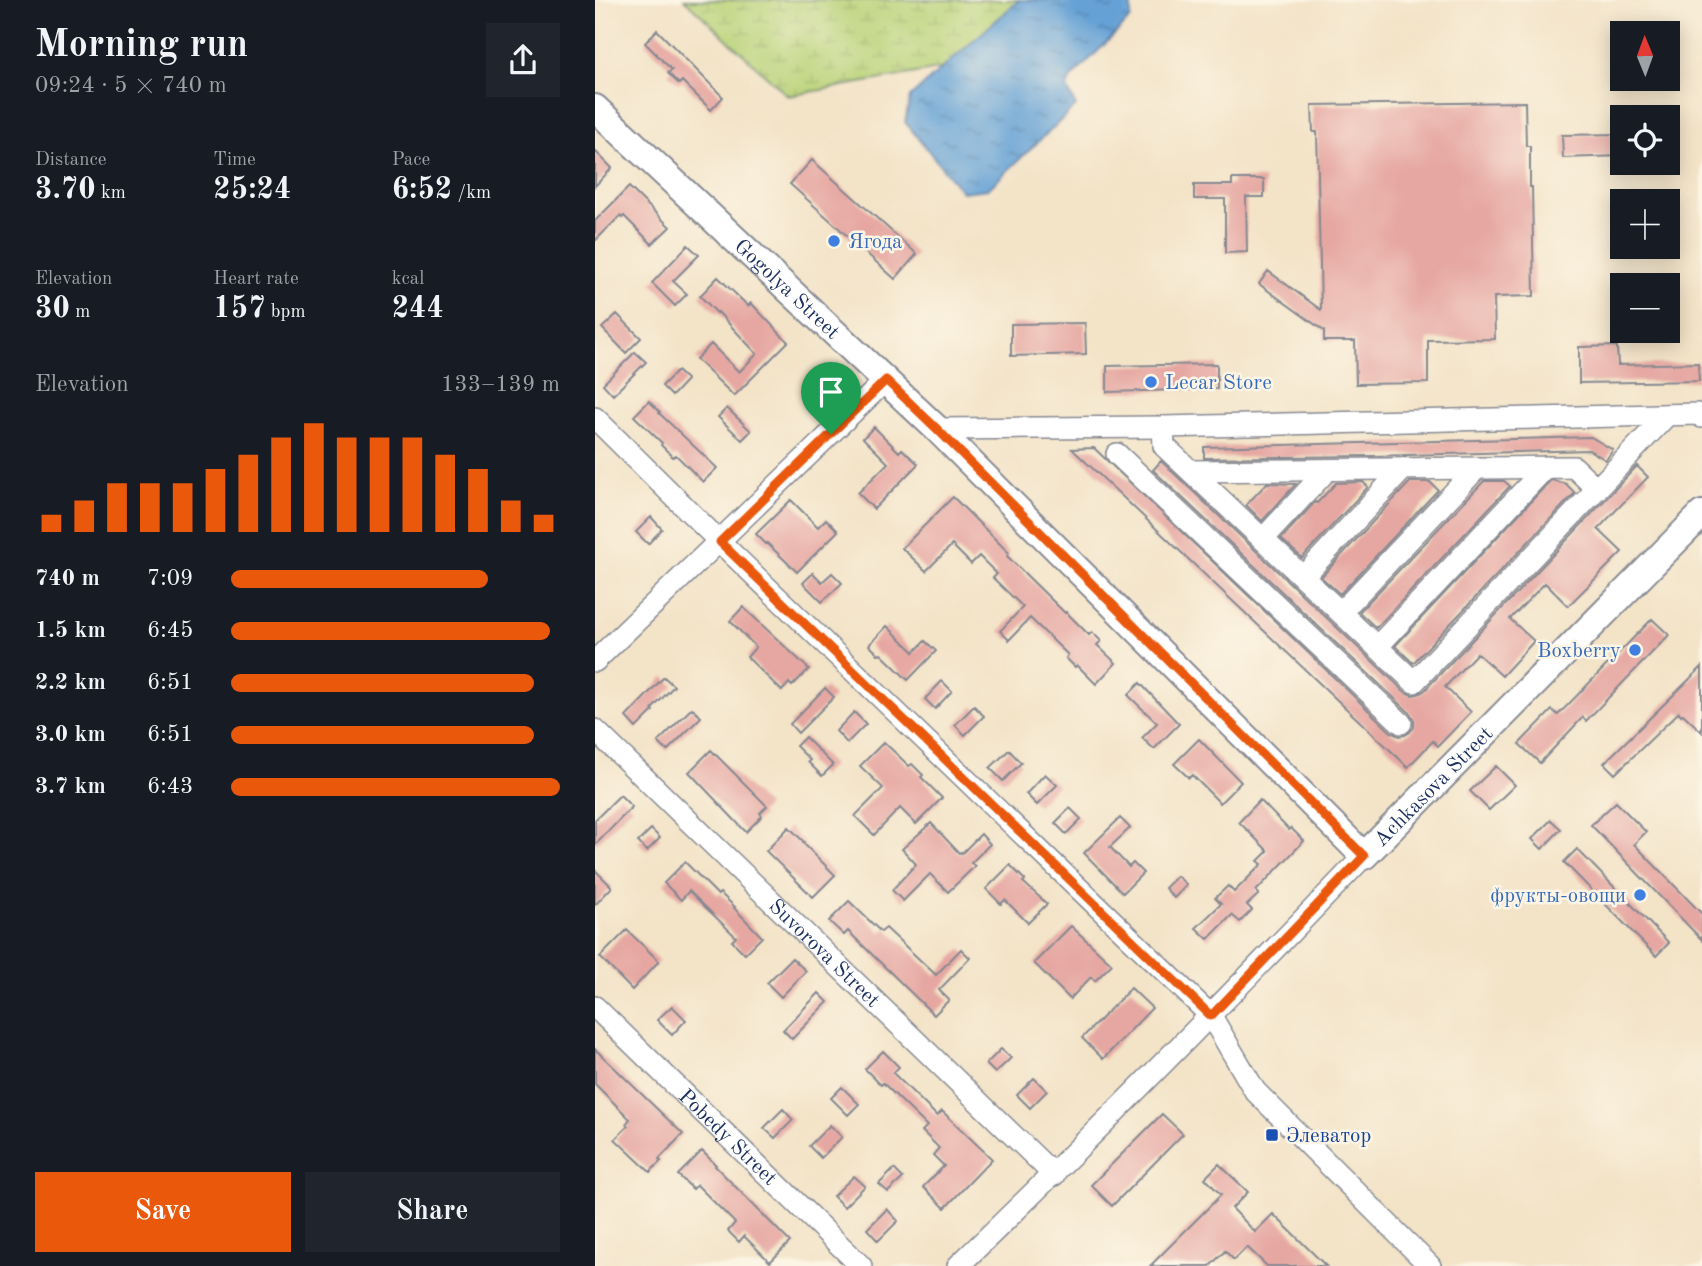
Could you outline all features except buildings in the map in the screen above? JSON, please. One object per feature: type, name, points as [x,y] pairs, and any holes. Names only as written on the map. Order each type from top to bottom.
[{"type":"main road","name":"Gogolya Street","points":[[595,108],[937,429],[1364,856]]},
{"type":"main road","name":"Achkasova Street","points":[[1364,856],[1702,514]]},
{"type":"street","points":[[595,661],[886,380]]},
{"type":"street","points":[[937,429],[1163,427],[1699,414],[1702,417]]},
{"type":"street","points":[[1163,427],[1164,446],[1414,682],[1667,415]]},
{"type":"street","points":[[595,418],[1211,1016],[1255,1091],[1430,1266]]},
{"type":"street","points":[[1117,454],[1401,723]]},
{"type":"street","points":[[1377,647],[1546,467]]},
{"type":"street","points":[[1161,495],[1189,469],[1574,467],[1597,489]]},
{"type":"street","points":[[1341,612],[1477,468]]},
{"type":"street","points":[[1303,577],[1403,469]]},
{"type":"street","points":[[1263,539],[1327,470]]},
{"type":"street","name":"Suvorova Street","points":[[595,730],[1054,1175]]},
{"type":"street","name":"Achkasova Street","points":[[958,1266],[1054,1175],[1364,856]]},
{"type":"street","name":"Pobedy Street","points":[[595,1007],[862,1266]]},
{"type":"green space","points":[[685,0],[1062,0],[1005,57],[788,96]]},
{"type":"water","points":[[1019,0],[1131,0],[1131,18],[1070,79],[1067,88],[1076,106],[988,189],[962,192],[905,122],[910,97]]},
{"type":"place","name":"Ягода","points":[[834,241]]},
{"type":"place","name":"Lecar Store","points":[[1151,382]]},
{"type":"place","name":"Boxberry","points":[[1635,650]]},
{"type":"place","name":"фрукты-овощи","points":[[1640,895]]},
{"type":"place","name":"Элеватор","points":[[1272,1135]]},
{"type":"route","points":[[886,380],[1364,856],[1211,1016],[720,542],[831,434],[886,380]]}]
